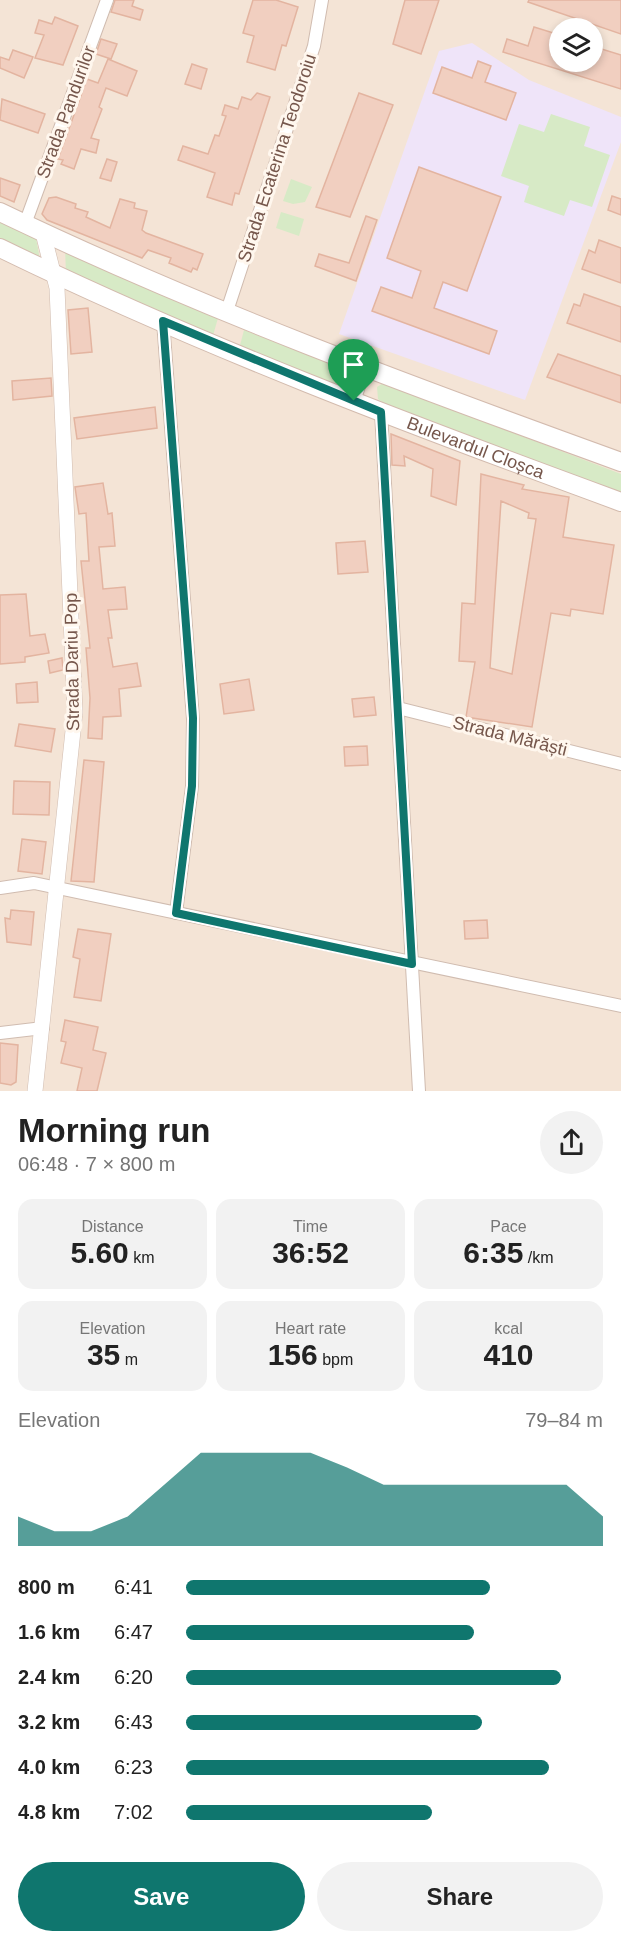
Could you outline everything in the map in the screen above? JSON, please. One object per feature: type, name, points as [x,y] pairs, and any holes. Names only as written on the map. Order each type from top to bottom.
[{"type":"main road","name":"Bulevardul Cloșca","points":[[0,213],[226,314],[365,369],[621,462]]},
{"type":"main road","name":"Bulevardul Cloșca","points":[[0,248],[55,275],[354,401],[621,502]]},
{"type":"street","name":"Strada Pandurilor","points":[[25,224],[107,0]]},
{"type":"street","name":"Strada Ecaterina Teodoroiu","points":[[226,314],[314,46],[322,0]]},
{"type":"street","name":"Strada Dariu Pop","points":[[35,1091],[75,700],[65,447],[55,275],[43,233]]},
{"type":"street","points":[[163,321],[193,718],[192,786],[176,913]]},
{"type":"street","points":[[354,401],[365,369]]},
{"type":"street","points":[[381,412],[419,1091]]},
{"type":"street","name":"Strada Mărăști","points":[[398,708],[621,764]]},
{"type":"street","points":[[0,888],[34,883],[621,1006]]},
{"type":"street","points":[[0,1033],[43,1028]]},
{"type":"shaded area","points":[[0,0],[621,0],[621,1091],[0,1091]]},
{"type":"shaded area","points":[[472,43],[529,80],[621,117],[621,142],[525,400],[339,334],[439,51]]},
{"type":"green space","points":[[551,114],[590,127],[584,146],[610,155],[592,207],[570,200],[564,216],[524,202],[529,186],[501,176],[519,124],[544,132]]},
{"type":"green space","points":[[291,179],[312,187],[305,202],[293,204],[283,201]]},
{"type":"green space","points":[[281,212],[304,219],[299,236],[276,228]]},
{"type":"green space","points":[[0,222],[36,238],[41,265],[0,246]]},
{"type":"green space","points":[[65,246],[218,318],[212,339],[66,276]]},
{"type":"green space","points":[[244,330],[344,369],[345,379],[337,387],[239,349]]},
{"type":"green space","points":[[383,383],[621,474],[621,496],[383,403],[378,399],[377,387]]},
{"type":"building","points":[[115,0],[134,0],[132,6],[143,10],[140,20],[111,12]]},
{"type":"building","points":[[253,0],[276,0],[298,7],[286,46],[282,45],[275,70],[247,62],[254,36],[243,33]]},
{"type":"building","points":[[405,0],[439,0],[421,54],[393,44]]},
{"type":"building","points":[[529,0],[621,0],[621,34],[603,28],[603,18],[574,18],[528,2]]},
{"type":"building","points":[[55,17],[78,26],[63,65],[35,58],[44,35],[35,33],[39,20],[52,24]]},
{"type":"building","points":[[534,27],[549,32],[549,66],[503,52],[507,39],[528,46]]},
{"type":"building","points":[[101,39],[117,44],[111,59],[96,54]]},
{"type":"building","points":[[603,49],[621,55],[621,89],[567,72],[603,72]]},
{"type":"building","points":[[13,50],[33,57],[24,78],[0,68],[0,57],[9,60]]},
{"type":"building","points":[[108,59],[137,71],[127,96],[106,88],[99,107],[102,109],[91,138],[99,140],[96,153],[81,149],[74,169],[61,164],[63,160],[58,159],[87,79],[98,83]]},
{"type":"building","points":[[478,61],[491,66],[485,82],[516,93],[506,120],[433,93],[442,67],[472,78]]},
{"type":"building","points":[[192,64],[207,69],[201,89],[185,84]]},
{"type":"building","points":[[257,93],[270,97],[239,194],[235,193],[232,205],[207,197],[215,173],[178,160],[183,146],[208,154],[215,135],[219,136],[226,116],[222,115],[225,105],[238,109],[242,97],[251,100]]},
{"type":"building","points":[[359,93],[393,105],[350,217],[316,207]]},
{"type":"building","points":[[2,99],[45,114],[38,133],[0,120]]},
{"type":"building","points":[[107,159],[117,162],[111,181],[100,178]]},
{"type":"building","points":[[419,167],[501,197],[467,291],[443,282],[434,308],[497,331],[489,354],[372,311],[381,287],[412,298],[421,271],[387,258]]},
{"type":"building","points":[[0,178],[20,185],[14,202],[0,196]]},
{"type":"building","points":[[612,196],[621,199],[621,215],[608,210]]},
{"type":"building","points":[[56,197],[76,204],[75,208],[88,212],[86,217],[110,228],[120,199],[135,203],[134,208],[147,211],[142,230],[146,233],[203,254],[197,270],[193,268],[191,272],[169,263],[171,258],[148,250],[142,258],[47,220],[42,214],[49,198]]},
{"type":"building","points":[[366,216],[377,220],[356,281],[315,266],[319,254],[349,263]]},
{"type":"building","points":[[599,240],[621,248],[621,283],[582,269],[589,250],[595,253]]},
{"type":"building","points":[[584,294],[621,307],[621,342],[567,323],[574,304],[580,306]]},
{"type":"building","points":[[88,308],[92,352],[71,354],[68,310]]},
{"type":"building","points":[[558,354],[621,376],[621,403],[547,377]]},
{"type":"building","points":[[51,378],[52,396],[13,400],[12,381]]},
{"type":"building","points":[[155,407],[157,428],[77,439],[74,418]]},
{"type":"building","points":[[391,434],[460,461],[456,505],[431,496],[433,469],[404,456],[405,466],[392,465]]},
{"type":"building","points":[[481,474],[524,485],[522,489],[569,497],[563,537],[614,545],[603,614],[571,609],[570,616],[551,613],[532,727],[466,717],[475,662],[459,661],[462,603],[475,604]],"holes":[[[501,501],[529,513],[528,518],[536,519],[512,674],[490,668]]]},
{"type":"building","points":[[103,483],[108,514],[112,513],[115,546],[99,547],[103,589],[125,587],[127,609],[108,610],[112,638],[108,638],[113,667],[137,663],[141,686],[119,689],[121,716],[103,717],[102,739],[88,738],[90,698],[86,648],[90,648],[81,561],[89,561],[86,513],[79,514],[75,487]]},
{"type":"building","points":[[365,541],[368,572],[338,574],[336,543]]},
{"type":"building","points":[[26,594],[30,636],[45,634],[49,653],[25,657],[25,662],[0,664],[0,595]]},
{"type":"building","points":[[62,658],[63,670],[50,673],[48,661]]},
{"type":"building","points":[[249,679],[254,710],[224,714],[220,684]]},
{"type":"building","points":[[37,682],[38,702],[17,703],[16,684]]},
{"type":"building","points":[[374,697],[376,715],[354,717],[352,699]]},
{"type":"building","points":[[19,724],[55,729],[51,752],[15,746]]},
{"type":"building","points":[[367,746],[368,765],[345,766],[344,747]]},
{"type":"building","points":[[84,760],[104,762],[94,882],[71,881]]},
{"type":"building","points":[[14,781],[50,782],[49,815],[13,814]]},
{"type":"building","points":[[22,839],[46,842],[42,874],[18,871]]},
{"type":"building","points":[[11,910],[34,912],[31,945],[7,942],[5,918],[10,919]]},
{"type":"building","points":[[487,920],[488,938],[465,939],[464,921]]},
{"type":"building","points":[[78,929],[111,934],[101,1001],[74,997],[80,959],[73,957]]},
{"type":"building","points":[[65,1020],[98,1027],[93,1050],[106,1053],[97,1091],[77,1091],[82,1068],[61,1063],[66,1042],[61,1041]]},
{"type":"building","points":[[0,1043],[18,1045],[16,1082],[11,1085],[0,1083]]},
{"type":"route","points":[[163,321],[354,401],[381,412],[412,964],[176,913],[192,786],[194,750],[163,321]]}]
